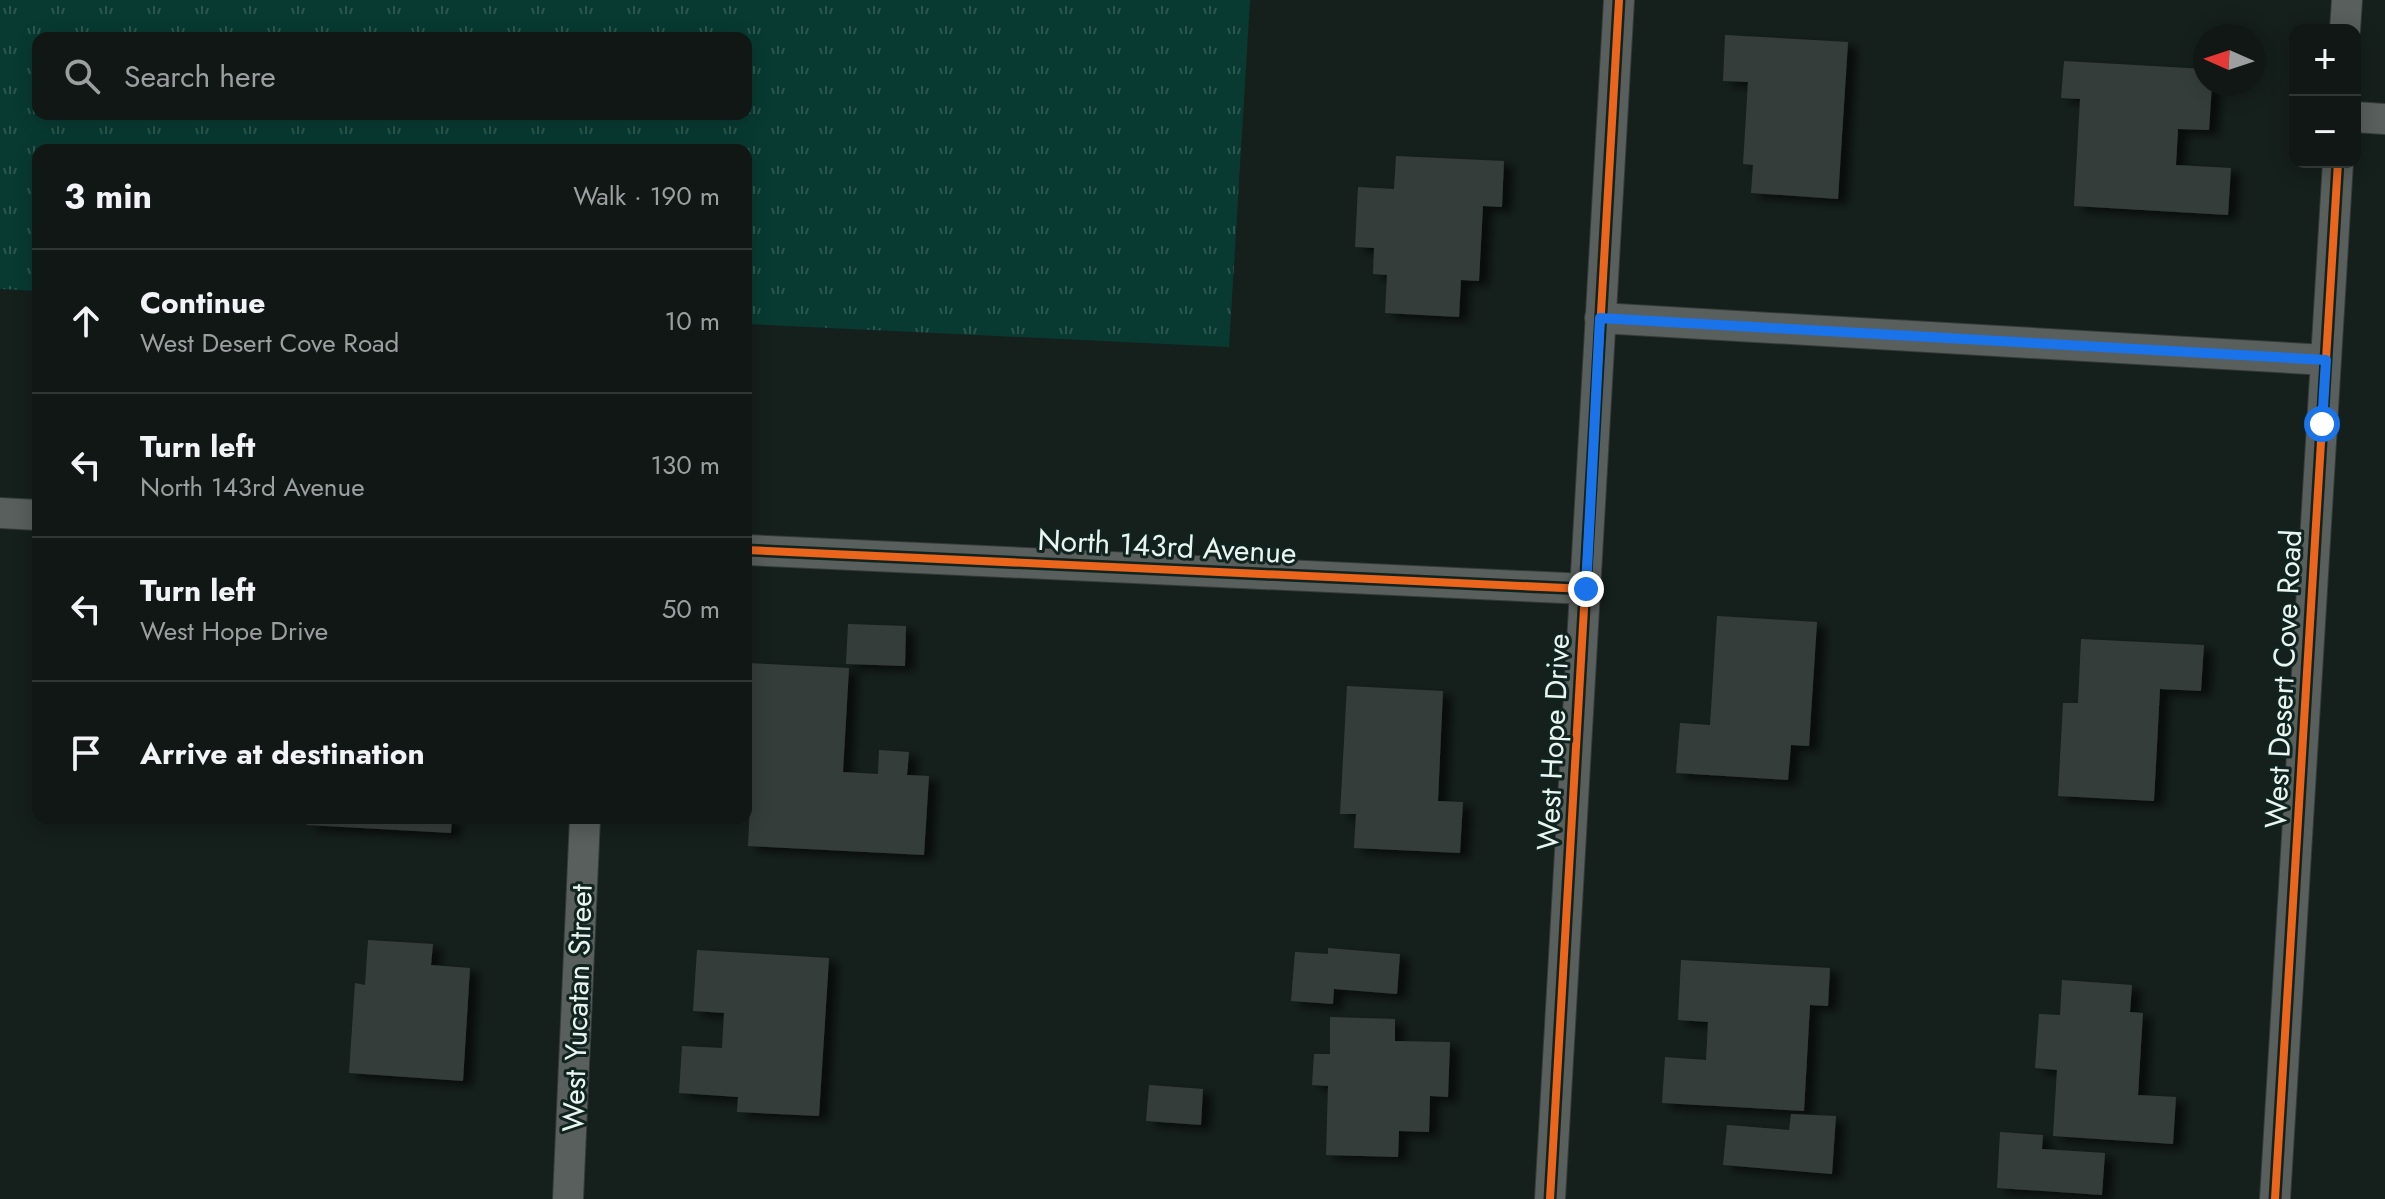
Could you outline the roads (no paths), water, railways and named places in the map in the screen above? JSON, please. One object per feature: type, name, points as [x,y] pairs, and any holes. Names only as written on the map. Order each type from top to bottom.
[{"type":"street","name":"West Hope Drive","points":[[1550,1199],[1619,0]]},
{"type":"street","points":[[2345,24],[2347,0]]},
{"type":"street","points":[[2361,117],[2385,119]]},
{"type":"street","name":"West Desert Cove Road","points":[[2275,1199],[2338,168]]},
{"type":"street","points":[[1600,318],[2326,360]]},
{"type":"street","points":[[0,513],[32,515]]},
{"type":"street","name":"North 143rd Avenue","points":[[752,550],[1586,589]]},
{"type":"street","name":"West Yucatan Street","points":[[568,1199],[585,824]]}]
